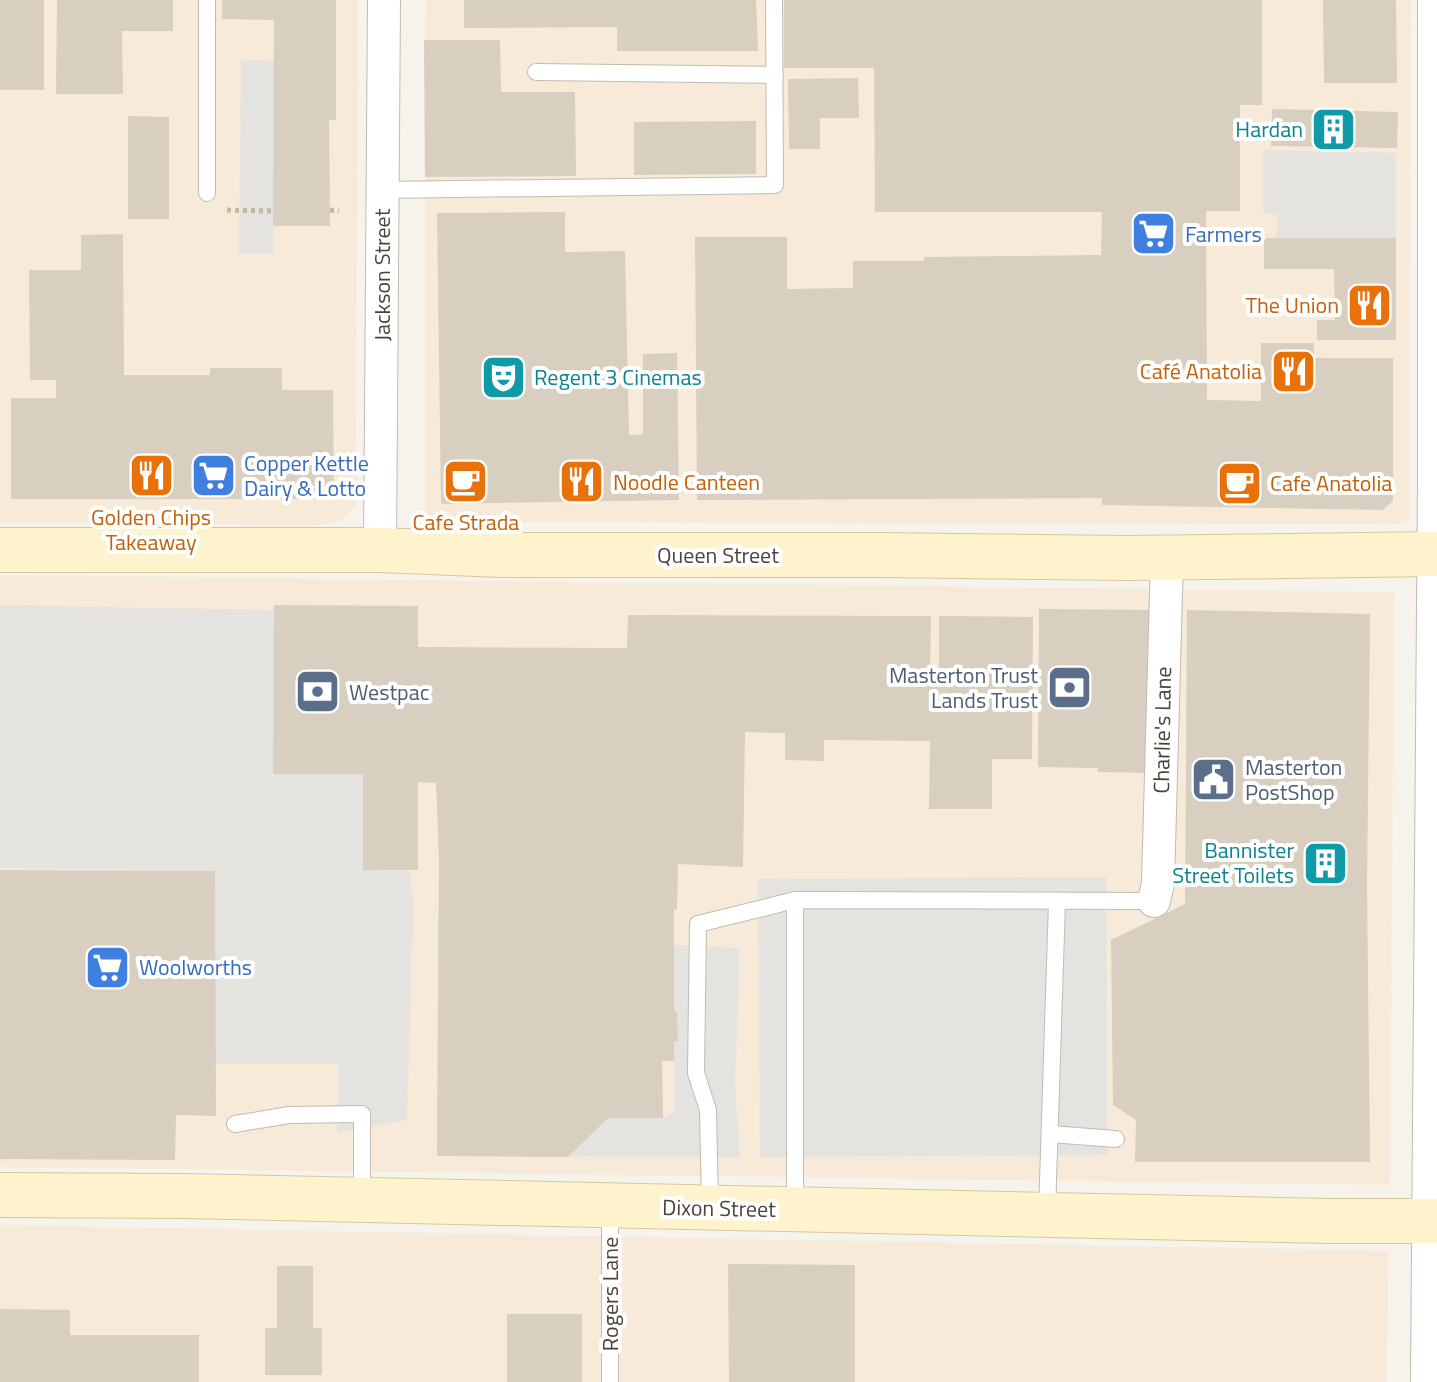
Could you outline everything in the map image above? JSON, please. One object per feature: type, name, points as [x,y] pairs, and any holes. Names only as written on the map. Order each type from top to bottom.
[{"type":"main road","name":"Queen Street","points":[[0,550],[380,550],[501,555],[1435,555]]},
{"type":"main road","name":"Dixon Street","points":[[0,1195],[1433,1221]]},
{"type":"street","name":"Jackson Street","points":[[380,550],[384,0]]},
{"type":"street","points":[[1427,1382],[1433,1221],[1434,0]]},
{"type":"street","name":"Charlie's Lane","points":[[1154,901],[1158,883],[1167,557]]},
{"type":"lane","points":[[207,0],[207,193]]},
{"type":"lane","points":[[382,190],[775,185],[774,0]]},
{"type":"lane","points":[[536,72],[775,75]]},
{"type":"lane","points":[[710,1207],[708,1110],[696,1073],[698,924],[795,900],[1154,901]]},
{"type":"lane","points":[[795,900],[795,1209]]},
{"type":"lane","points":[[1047,1215],[1057,902]]},
{"type":"lane","points":[[235,1124],[289,1115],[362,1114],[362,1200]]},
{"type":"lane","points":[[1050,1134],[1116,1139]]},
{"type":"lane","name":"Rogers Lane","points":[[610,1205],[610,1382]]},
{"type":"path","points":[[215,210],[274,211]]},
{"type":"path","points":[[330,210],[339,211]]},
{"type":"shaded area","points":[[0,0],[358,0],[356,506],[342,520],[319,525],[0,523]]},
{"type":"shaded area","points":[[426,0],[1411,0],[1409,519],[1397,524],[425,522]]},
{"type":"shaded area","points":[[241,60],[276,61],[273,254],[239,254]]},
{"type":"shaded area","points":[[1263,150],[1396,153],[1396,238],[1276,238],[1277,215],[1263,212]]},
{"type":"shaded area","points":[[0,575],[1394,592],[1390,1185],[0,1167]]},
{"type":"shaded area","points":[[0,605],[274,610],[273,774],[363,774],[363,870],[410,871],[413,906],[407,1120],[337,1133],[338,1064],[215,1064],[215,871],[0,868]]},
{"type":"shaded area","points":[[1106,877],[1108,1155],[760,1157],[758,879]]},
{"type":"shaded area","points":[[438,913],[660,921],[663,1118],[674,1112],[674,1041],[678,1040],[677,1011],[674,1011],[674,945],[740,948],[735,1086],[740,1157],[437,1156]]},
{"type":"shaded area","points":[[0,1225],[1389,1251],[1386,1382],[0,1382]]},
{"type":"building","points":[[0,0],[44,0],[44,90],[0,90]]},
{"type":"building","points":[[57,0],[173,0],[173,31],[122,31],[123,94],[56,94]]},
{"type":"building","points":[[222,0],[336,0],[336,120],[329,120],[330,226],[273,226],[274,20],[222,19]]},
{"type":"building","points":[[464,0],[756,0],[758,51],[617,51],[617,27],[464,28]]},
{"type":"building","points":[[784,0],[1262,0],[1262,105],[1240,105],[1240,211],[1206,211],[1207,400],[1261,401],[1261,343],[1314,343],[1314,358],[1393,358],[1393,501],[1383,510],[1102,505],[1102,498],[697,500],[695,237],[787,237],[787,289],[853,288],[853,261],[1101,255],[1102,212],[875,212],[874,68],[784,68]]},
{"type":"building","points":[[1323,0],[1396,0],[1397,83],[1324,83]]},
{"type":"building","points":[[424,40],[500,40],[501,92],[575,92],[576,176],[425,177]]},
{"type":"building","points":[[858,78],[859,118],[820,118],[820,149],[789,149],[788,79]]},
{"type":"building","name":"Hardan","points":[[1272,109],[1398,112],[1397,148],[1271,146]]},
{"type":"building","points":[[128,116],[169,117],[169,219],[128,219]]},
{"type":"building","points":[[756,121],[756,174],[634,175],[634,122]]},
{"type":"building","name":"Regent 3 Cinemas","points":[[565,212],[565,252],[625,251],[629,435],[643,434],[643,354],[677,353],[679,500],[441,504],[437,213]]},
{"type":"building","points":[[123,234],[124,375],[210,375],[210,368],[282,368],[282,390],[333,390],[334,499],[11,499],[11,398],[56,398],[56,380],[30,380],[29,270],[81,270],[81,235]]},
{"type":"building","points":[[1264,238],[1396,238],[1396,340],[1317,340],[1317,320],[1335,320],[1334,269],[1264,269]]},
{"type":"building","points":[[274,605],[418,606],[418,647],[627,648],[628,615],[931,616],[930,675],[939,675],[939,616],[1033,617],[1032,759],[992,759],[992,809],[929,809],[930,741],[824,740],[824,761],[785,760],[785,733],[745,732],[743,867],[678,864],[677,910],[674,909],[674,1011],[677,1011],[678,1041],[674,1041],[674,1061],[662,1061],[663,1118],[608,1118],[568,1157],[437,1156],[439,861],[436,783],[418,782],[418,870],[363,870],[363,774],[273,774]]},
{"type":"building","points":[[1039,609],[1156,610],[1154,773],[1038,767]]},
{"type":"building","points":[[1187,610],[1370,614],[1367,885],[1370,1162],[1135,1162],[1136,1120],[1113,1105],[1111,940],[1185,904]]},
{"type":"building","name":"Woolworths","points":[[0,870],[215,871],[216,1116],[176,1115],[175,1160],[0,1159]]},
{"type":"building","points":[[728,1264],[855,1265],[855,1382],[729,1382]]},
{"type":"building","points":[[277,1266],[313,1266],[313,1328],[322,1328],[322,1375],[265,1375],[265,1328],[277,1328]]},
{"type":"building","points":[[0,1309],[70,1310],[70,1335],[199,1335],[199,1382],[0,1382]]},
{"type":"building","points":[[507,1314],[582,1314],[582,1382],[507,1382]]},
{"type":"place","name":"Hardan","points":[[1334,129]]},
{"type":"place","name":"Farmers","points":[[1154,234]]},
{"type":"place","name":"The Union","points":[[1370,305]]},
{"type":"place","name":"Café Anatolia","points":[[1293,371]]},
{"type":"place","name":"Regent 3 Cinemas","points":[[503,377]]},
{"type":"place","name":"Golden Chips Takeaway","points":[[151,476]]},
{"type":"place","name":"Copper Kettle Dairy & Lotto","points":[[213,476]]},
{"type":"place","name":"Cafe Strada","points":[[466,481]]},
{"type":"place","name":"Noodle Canteen","points":[[582,482]]},
{"type":"place","name":"Cafe Anatolia","points":[[1239,483]]},
{"type":"place","name":"Masterton Trust Lands Trust","points":[[1069,688]]},
{"type":"place","name":"Westpac","points":[[318,692]]},
{"type":"place","name":"Masterton PostShop","points":[[1214,780]]},
{"type":"place","name":"Bannister Street Toilets","points":[[1325,863]]},
{"type":"place","name":"Woolworths","points":[[108,967]]}]
